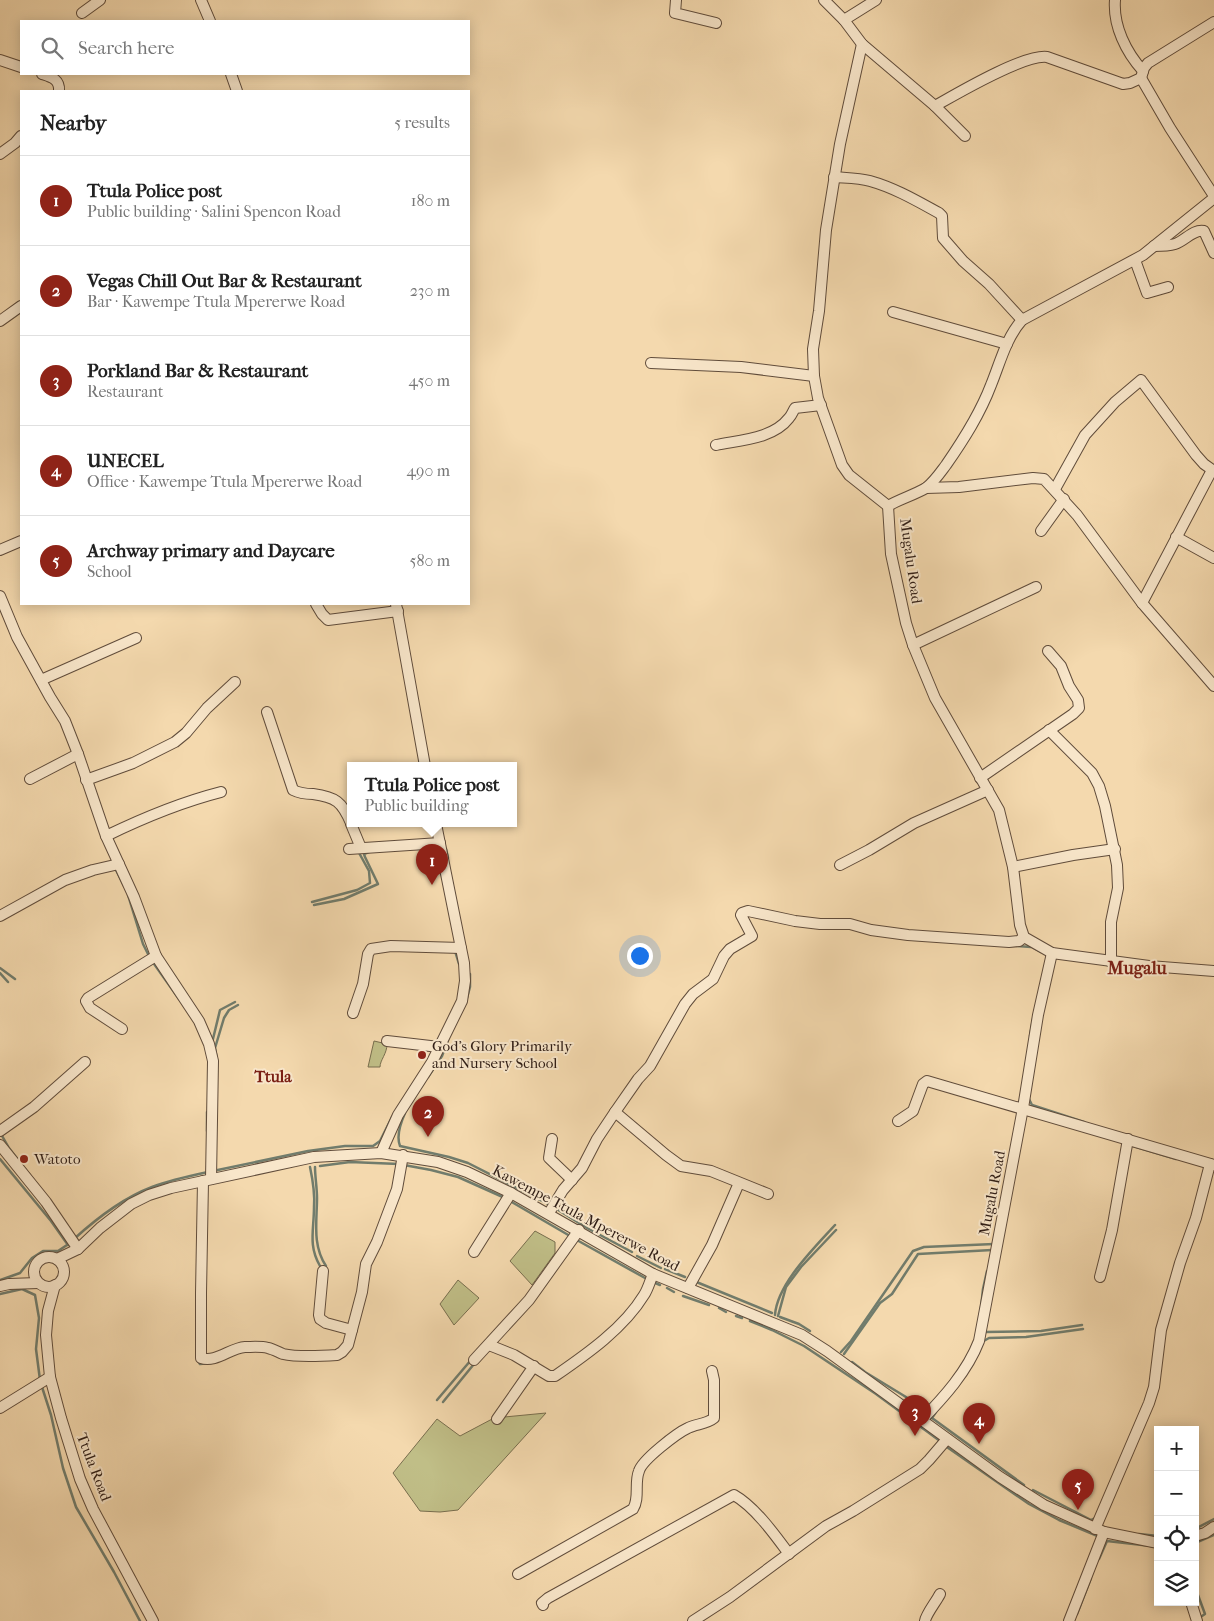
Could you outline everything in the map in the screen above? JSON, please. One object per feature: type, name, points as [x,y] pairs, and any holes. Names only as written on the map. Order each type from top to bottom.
[{"type":"street","points":[[82,13],[100,0]]},
{"type":"street","points":[[203,0],[210,20]]},
{"type":"street","points":[[676,0],[675,13],[716,22]]},
{"type":"street","points":[[824,0],[844,20],[862,44],[935,106],[965,136]]},
{"type":"street","points":[[844,20],[876,0]]},
{"type":"street","points":[[1115,0],[1115,14],[1121,37],[1131,58],[1142,74],[1170,128],[1214,197]]},
{"type":"street","points":[[935,106],[1004,70],[1041,56],[1124,84],[1130,83],[1142,74],[1148,63],[1214,22]]},
{"type":"street","points":[[862,44],[840,144],[826,230],[819,311],[813,350],[814,376],[821,405],[842,465],[850,475],[888,506]]},
{"type":"street","points":[[0,60],[20,67]]},
{"type":"street","points":[[45,75],[57,81],[60,86],[59,90]]},
{"type":"street","points":[[231,75],[237,90]]},
{"type":"street","points":[[0,154],[20,137]]},
{"type":"street","points":[[834,178],[868,181],[878,184],[940,213],[942,216],[943,238],[963,261],[989,284],[1022,320]]},
{"type":"street","name":"Mugalu Road","points":[[1024,937],[1020,925],[1013,867],[999,810],[935,698],[906,624],[894,569],[888,506],[926,488],[937,477],[975,421],[983,406],[1007,344],[1022,320],[1135,260],[1214,197]]},
{"type":"street","points":[[1154,246],[1177,243],[1201,230],[1204,231],[1214,253]]},
{"type":"street","points":[[1135,260],[1147,293],[1168,287]]},
{"type":"street","points":[[0,321],[20,307]]},
{"type":"street","points":[[894,312],[1007,344]]},
{"type":"street","points":[[651,363],[733,367],[814,376]]},
{"type":"street","points":[[1055,490],[1084,435],[1115,402],[1140,380],[1196,455],[1213,470],[1142,603]]},
{"type":"street","points":[[716,445],[762,435],[777,429],[789,418],[795,408],[821,405]]},
{"type":"street","points":[[926,488],[959,487],[1040,478],[1047,481],[1088,529],[1142,603],[1214,686]]},
{"type":"street","points":[[1041,531],[1064,499]]},
{"type":"street","points":[[1176,537],[1214,558]]},
{"type":"street","points":[[0,550],[20,541]]},
{"type":"street","points":[[913,645],[1036,587]]},
{"type":"street","points":[[0,596],[17,637],[65,721],[106,836],[137,905],[156,956],[199,1021],[209,1044],[213,1061],[201,1293],[201,1358],[208,1360],[238,1348],[261,1347],[283,1354],[300,1356],[337,1354],[342,1352],[348,1344],[352,1330],[362,1292],[366,1264],[377,1242],[397,1188],[403,1155]]},
{"type":"street","points":[[317,605],[328,620],[397,607],[424,762]]},
{"type":"street","points":[[41,680],[136,638]]},
{"type":"street","points":[[980,778],[1077,710],[1079,704],[1069,686],[1062,666],[1048,651]]},
{"type":"street","points":[[86,780],[133,763],[181,738],[207,708],[234,682]]},
{"type":"street","points":[[267,712],[293,790],[336,799],[342,804],[347,815]]},
{"type":"street","points":[[1049,730],[1083,762],[1099,786],[1115,849],[1118,888],[1111,922],[1111,962]]},
{"type":"street","points":[[30,779],[78,754]]},
{"type":"street","points":[[840,864],[869,850],[914,823],[988,790]]},
{"type":"street","points":[[106,836],[132,823],[199,798],[221,792]]},
{"type":"street","points":[[352,827],[361,848]]},
{"type":"street","points":[[381,1153],[398,1115],[432,1062],[465,992],[466,982],[461,948],[437,827]]},
{"type":"street","points":[[348,848],[440,843]]},
{"type":"street","points":[[1013,867],[1115,849]]},
{"type":"street","points":[[0,916],[65,880],[93,870],[119,864]]},
{"type":"street","points":[[549,1213],[563,1190],[582,1168],[597,1139],[615,1112],[638,1079],[650,1066],[685,1004],[693,994],[713,979],[724,956],[730,949],[752,936],[741,915],[744,912],[756,912],[782,919],[820,924],[850,924],[871,930],[908,935],[1009,942],[1019,941],[1024,937],[1052,953],[1111,962],[1214,971]]},
{"type":"street","points":[[353,1013],[363,984],[368,954],[371,949],[391,946],[461,948]]},
{"type":"street","name":"Mugalu Road","points":[[922,1421],[946,1394],[969,1361],[979,1341],[1024,1108],[1038,1015],[1052,953]]},
{"type":"street","points":[[122,1028],[90,1008],[86,1001],[156,956]]},
{"type":"street","points":[[387,1041],[439,1047]]},
{"type":"street","points":[[0,1131],[34,1107],[85,1062]]},
{"type":"street","points":[[898,1121],[913,1111],[923,1084],[927,1081],[1212,1164],[1180,1263],[1161,1330],[1152,1395],[1099,1530],[1069,1621]]},
{"type":"street","points":[[615,1112],[681,1166],[711,1171],[768,1194]]},
{"type":"street","points":[[552,1139],[549,1153],[550,1158],[572,1180]]},
{"type":"street","points":[[1100,1277],[1112,1230],[1128,1139]]},
{"type":"street","points":[[0,1145],[46,1202],[77,1249]]},
{"type":"street","name":"Kawempe Ttula Mpererwe Road","points":[[64,1268],[77,1249],[131,1204],[149,1195],[171,1188],[314,1157],[381,1153],[403,1155],[445,1164],[467,1172],[549,1213],[653,1274],[802,1335],[827,1351],[947,1439],[1044,1505],[1099,1530],[1154,1542]]},
{"type":"street","points":[[688,1288],[712,1245],[739,1182]]},
{"type":"street","points":[[474,1252],[511,1193]]},
{"type":"street","points":[[474,1360],[529,1300],[579,1230]]},
{"type":"street","name":"Kawempe Ttula Mpererwe Road","points":[[57,1259],[77,1249]]},
{"type":"street","points":[[4,1285],[41,1285],[56,1285],[63,1278],[64,1268],[57,1259],[45,1257],[36,1264],[34,1274],[41,1285]]},
{"type":"street","points":[[4,1285],[34,1269]]},
{"type":"street","points":[[323,1271],[320,1319],[326,1323],[352,1330]]},
{"type":"street","points":[[489,1345],[534,1366],[549,1376],[555,1376],[610,1335],[638,1304],[653,1274]]},
{"type":"street","name":"Ttula Road","points":[[41,1285],[48,1311]]},
{"type":"street","name":"Ttula Road","points":[[56,1285],[48,1311],[46,1335],[50,1378],[60,1418],[84,1486],[109,1540],[153,1621]]},
{"type":"street","points":[[497,1419],[534,1366]]},
{"type":"street","points":[[518,1574],[633,1509],[636,1502],[638,1472],[645,1462],[671,1437],[696,1424],[714,1418],[714,1380],[712,1371]]},
{"type":"street","points":[[0,1408],[50,1378]]},
{"type":"street","points":[[693,1621],[730,1597],[826,1526],[920,1469],[947,1439]]},
{"type":"street","points":[[543,1605],[542,1603],[548,1598],[734,1496],[745,1503],[789,1554]]},
{"type":"street","points":[[1199,1535],[1214,1527]]},
{"type":"street","points":[[925,1621],[925,1617],[935,1605],[940,1594]]},
{"type":"street","points":[[1192,1606],[1197,1621]]},
{"type":"shaded area","points":[[374,1041],[387,1044],[387,1048],[380,1067],[368,1067]]},
{"type":"shaded area","points":[[535,1231],[555,1242],[555,1253],[532,1285],[510,1261]]},
{"type":"shaded area","points":[[458,1280],[479,1298],[454,1325],[440,1304]]},
{"type":"shaded area","points":[[546,1413],[458,1510],[440,1512],[420,1511],[393,1473],[437,1419],[460,1436],[494,1418]]},
{"type":"waterway","points":[[446,849],[448,858]]},
{"type":"waterway","points":[[312,902],[357,890],[370,883],[369,871],[358,851]]},
{"type":"waterway","points":[[314,905],[344,899],[378,884],[364,854],[369,852]]},
{"type":"waterway","points":[[116,870],[124,886]]},
{"type":"waterway","points":[[128,895],[143,944],[149,956]]},
{"type":"waterway","points":[[1028,945],[1041,952]]},
{"type":"waterway","points":[[1017,946],[1031,947]]},
{"type":"waterway","points":[[455,951],[459,964]]},
{"type":"waterway","points":[[152,961],[179,999]]},
{"type":"waterway","points":[[0,968],[15,979]]},
{"type":"waterway","points":[[0,973],[8,982]]},
{"type":"waterway","points":[[467,998],[470,987],[470,974]]},
{"type":"waterway","points":[[212,1043],[220,1010],[235,1002]]},
{"type":"waterway","points":[[217,1060],[215,1048],[224,1018],[229,1010],[238,1005]]},
{"type":"waterway","points":[[1030,1036],[1033,1019]]},
{"type":"waterway","points":[[428,1077],[442,1056],[448,1040]]},
{"type":"waterway","points":[[1029,1099],[1032,1105],[1084,1122]]},
{"type":"waterway","points":[[207,1112],[207,1131]]},
{"type":"waterway","points":[[405,1113],[399,1134],[400,1146],[468,1163],[550,1205]]},
{"type":"waterway","points":[[213,1171],[308,1151],[345,1146],[373,1146],[380,1141],[392,1117]]},
{"type":"waterway","points":[[1,1134],[9,1148],[46,1196]]},
{"type":"waterway","points":[[1133,1146],[1176,1159]]},
{"type":"waterway","points":[[0,1159],[51,1221],[68,1245]]},
{"type":"waterway","points":[[320,1166],[350,1162],[399,1164]]},
{"type":"waterway","points":[[404,1165],[458,1177],[505,1198]]},
{"type":"waterway","points":[[310,1167],[314,1197],[312,1237],[314,1251],[320,1266]]},
{"type":"waterway","points":[[315,1167],[317,1241],[326,1266]]},
{"type":"waterway","points":[[74,1239],[111,1209],[131,1197],[166,1182],[208,1172]]},
{"type":"waterway","points":[[510,1201],[570,1236]]},
{"type":"waterway","points":[[555,1208],[632,1252]]},
{"type":"waterway","points":[[775,1315],[782,1291],[798,1267],[835,1225]]},
{"type":"waterway","points":[[778,1316],[786,1287],[801,1267],[836,1230]]},
{"type":"waterway","points":[[575,1239],[645,1278]]},
{"type":"waterway","points":[[0,1280],[20,1273],[32,1258],[43,1251],[58,1251],[70,1243]]},
{"type":"waterway","points":[[841,1352],[851,1341],[913,1251],[924,1247],[994,1244]]},
{"type":"waterway","points":[[844,1354],[880,1303],[892,1294],[918,1254],[992,1250]]},
{"type":"waterway","points":[[637,1256],[661,1268]]},
{"type":"waterway","points":[[665,1269],[685,1277]]},
{"type":"waterway","points":[[981,1308],[987,1271]]},
{"type":"waterway","points":[[694,1281],[772,1313]]},
{"type":"waterway","points":[[653,1282],[660,1285]]},
{"type":"waterway","points":[[667,1288],[674,1292]]},
{"type":"waterway","points":[[0,1294],[22,1289],[35,1295],[39,1318],[36,1349],[40,1380]]},
{"type":"waterway","points":[[683,1296],[709,1305]]},
{"type":"waterway","points":[[719,1308],[726,1312]]},
{"type":"waterway","points":[[736,1316],[742,1318]]},
{"type":"waterway","points":[[780,1317],[799,1324],[810,1331]]},
{"type":"waterway","points":[[750,1321],[804,1346],[876,1394],[940,1441]]},
{"type":"waterway","points":[[985,1332],[1041,1331],[1082,1325]]},
{"type":"waterway","points":[[982,1342],[989,1338],[1026,1337],[1083,1329]]},
{"type":"waterway","points":[[437,1400],[471,1360]]},
{"type":"waterway","points":[[198,1361],[200,1364],[211,1363]]},
{"type":"waterway","points":[[852,1362],[906,1397],[926,1413]]},
{"type":"waterway","points":[[443,1402],[474,1364]]},
{"type":"waterway","points":[[42,1387],[51,1415],[63,1468],[76,1507],[140,1621]]},
{"type":"waterway","points":[[936,1412],[932,1418],[1024,1485]]},
{"type":"waterway","points":[[944,1445],[1029,1504],[1059,1520],[1100,1537]]},
{"type":"waterway","points":[[1033,1490],[1091,1520]]},
{"type":"waterway","points":[[858,1513],[870,1505]]},
{"type":"waterway","points":[[1091,1520],[1097,1517]]},
{"type":"waterway","points":[[1199,1527],[1214,1519]]},
{"type":"waterway","points":[[1139,1534],[1154,1536]]},
{"type":"waterway","points":[[1199,1541],[1214,1535]]},
{"type":"waterway","points":[[1099,1559],[1107,1541],[1151,1546]]},
{"type":"waterway","points":[[1077,1614],[1091,1578]]},
{"type":"waterway","points":[[1199,1598],[1205,1614],[1199,1618]]},
{"type":"place","name":"Ttula Police post","points":[[432,885]]},
{"type":"place","name":"God's Glory Primarily and Nursery School","points":[[422,1055]]},
{"type":"place","name":"Vegas Chill Out Bar & Restaurant","points":[[428,1137]]},
{"type":"place","name":"Watoto","points":[[24,1159]]},
{"type":"place","name":"Porkland Bar & Restaurant","points":[[915,1436]]},
{"type":"place","name":"UNECEL","points":[[979,1444]]},
{"type":"place","name":"Archway primary and Daycare","points":[[1078,1510]]},
{"type":"district","name":"Mugalu","points":[[1137,968]]},
{"type":"district","name":"Ttula","points":[[273,1076]]}]
